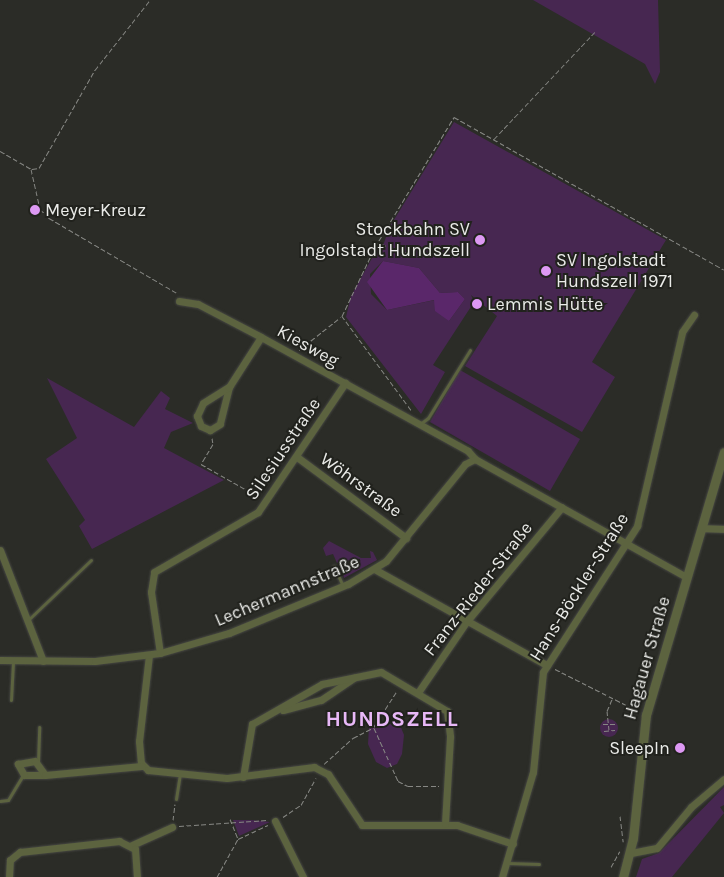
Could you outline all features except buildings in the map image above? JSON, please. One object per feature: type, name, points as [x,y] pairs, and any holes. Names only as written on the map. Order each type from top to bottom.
[{"type":"street","name":"Kiesweg","points":[[179,301],[198,304],[293,354],[417,423],[475,460]]},
{"type":"street","name":"Hans-Böckler-Straße","points":[[502,877],[533,772],[541,682],[547,665],[627,544],[645,504],[682,332],[694,315]]},
{"type":"street","points":[[229,388],[200,409],[198,422],[210,430],[224,417],[229,388],[260,337]]},
{"type":"street","name":"Silesiusstraße","points":[[160,653],[151,592],[154,572],[166,561],[245,522],[267,502],[345,383]]},
{"type":"street","name":"Hagauer Straße","points":[[623,877],[631,852],[646,715],[724,452]]},
{"type":"street","name":"Wöhrstraße","points":[[297,457],[406,538]]},
{"type":"street","points":[[475,460],[686,577]]},
{"type":"street","name":"Lechermannstraße","points":[[0,660],[43,661],[160,653],[229,633],[343,586],[376,570],[406,538],[465,464],[475,460]]},
{"type":"street","name":"Franz-Rieder-Straße","points":[[420,691],[468,621],[562,507]]},
{"type":"street","points":[[701,528],[724,529]]},
{"type":"street","points":[[0,550],[43,661]]},
{"type":"street","points":[[376,570],[547,665]]},
{"type":"street","points":[[142,766],[139,741],[149,655]]},
{"type":"street","points":[[243,777],[249,730],[322,684],[382,672],[403,681],[443,706],[449,717],[444,786],[444,824]]},
{"type":"street","points":[[280,711],[321,700],[356,677]]},
{"type":"street","points":[[45,774],[38,763],[19,762],[24,775],[45,774],[142,766],[152,772],[243,777],[320,769],[334,782],[362,825],[444,824],[513,844]]},
{"type":"street","points":[[631,852],[657,848],[691,807],[724,779]]},
{"type":"street","points":[[275,821],[303,877]]},
{"type":"street","points":[[9,877],[10,860],[20,852],[119,841],[132,844],[172,827]]},
{"type":"street","points":[[132,844],[137,877]]},
{"type":"lane","points":[[417,423],[428,418],[470,350]]},
{"type":"lane","points":[[28,620],[91,560]]},
{"type":"lane","points":[[334,566],[343,586]]},
{"type":"lane","points":[[11,700],[13,660]]},
{"type":"lane","points":[[38,763],[39,727]]},
{"type":"lane","points":[[176,799],[180,774]]},
{"type":"lane","points":[[0,801],[8,800],[24,775]]},
{"type":"lane","points":[[507,863],[539,864]]},
{"type":"path","points":[[0,151],[32,169],[40,168],[95,70],[149,0]]},
{"type":"path","points":[[493,139],[595,32]]},
{"type":"path","points":[[293,354],[342,316],[375,247],[454,117],[724,270]]},
{"type":"path","points":[[32,169],[40,209],[49,218],[174,287],[179,301]]},
{"type":"path","points":[[375,247],[381,244],[423,258]]},
{"type":"path","points":[[342,316],[379,364],[417,423]]},
{"type":"path","points":[[210,430],[213,444],[201,464],[267,502]]},
{"type":"path","points":[[547,665],[646,715]]},
{"type":"path","points":[[217,877],[238,839],[275,821],[301,805],[320,769],[353,738],[373,728],[403,681]]},
{"type":"path","points":[[610,730],[607,711],[613,698]]},
{"type":"path","points":[[603,724],[615,724]]},
{"type":"path","points":[[373,728],[398,781],[415,787],[444,786]]},
{"type":"path","points":[[604,731],[615,730]]},
{"type":"path","points":[[176,799],[172,827],[230,819],[275,821]]},
{"type":"path","points":[[611,867],[622,845],[620,816]]},
{"type":"path","points":[[230,819],[238,839]]},
{"type":"shaded area","points":[[533,0],[658,0],[660,72],[655,84],[645,64]]},
{"type":"shaded area","name":"SV Ingolstadt Hundszell 1971","points":[[454,122],[666,240],[592,362],[615,377],[582,432],[465,366],[497,316],[471,295],[474,302],[433,365],[445,372],[421,414],[346,317],[351,296],[377,249],[383,246],[389,228]],"holes":[[[383,261],[419,268],[440,293],[458,292],[465,299],[449,321],[435,300],[387,310],[371,294],[370,274]]]},
{"type":"shaded area","points":[[383,261],[419,268],[440,293],[458,292],[465,299],[449,321],[435,311],[434,300],[387,310],[367,282]]},
{"type":"shaded area","points":[[460,370],[580,439],[550,491],[430,422]]},
{"type":"shaded area","points":[[47,378],[134,427],[161,391],[170,398],[165,409],[193,423],[171,432],[164,448],[224,480],[92,549],[79,526],[85,520],[46,459],[77,438]]},
{"type":"shaded area","points":[[329,541],[361,558],[371,558],[370,551],[373,552],[377,560],[344,578],[343,574],[354,567],[351,560],[337,563],[333,554],[326,556],[323,548]]},
{"type":"shaded area","points":[[605,719],[613,719],[618,724],[616,735],[605,737],[600,732],[600,724]]},
{"type":"shaded area","points":[[379,723],[400,725],[404,735],[402,754],[397,764],[387,768],[376,762],[368,744],[369,727]]},
{"type":"shaded area","points":[[724,787],[724,805],[720,807],[724,813],[672,877],[636,877],[642,859],[659,853]]},
{"type":"shaded area","points":[[233,820],[251,820],[270,822],[239,836]]},
{"type":"place","name":"Meyer-Kreuz","points":[[35,210]]},
{"type":"place","name":"Stockbahn SV Ingolstadt Hundszell","points":[[480,240]]},
{"type":"place","name":"SV Ingolstadt Hundszell 1971","points":[[546,271]]},
{"type":"place","name":"Lemmis Hütte","points":[[477,304]]},
{"type":"place","name":"SleepIn","points":[[680,748]]},
{"type":"district","name":"HUNDSZELL","points":[[392,720]]}]
